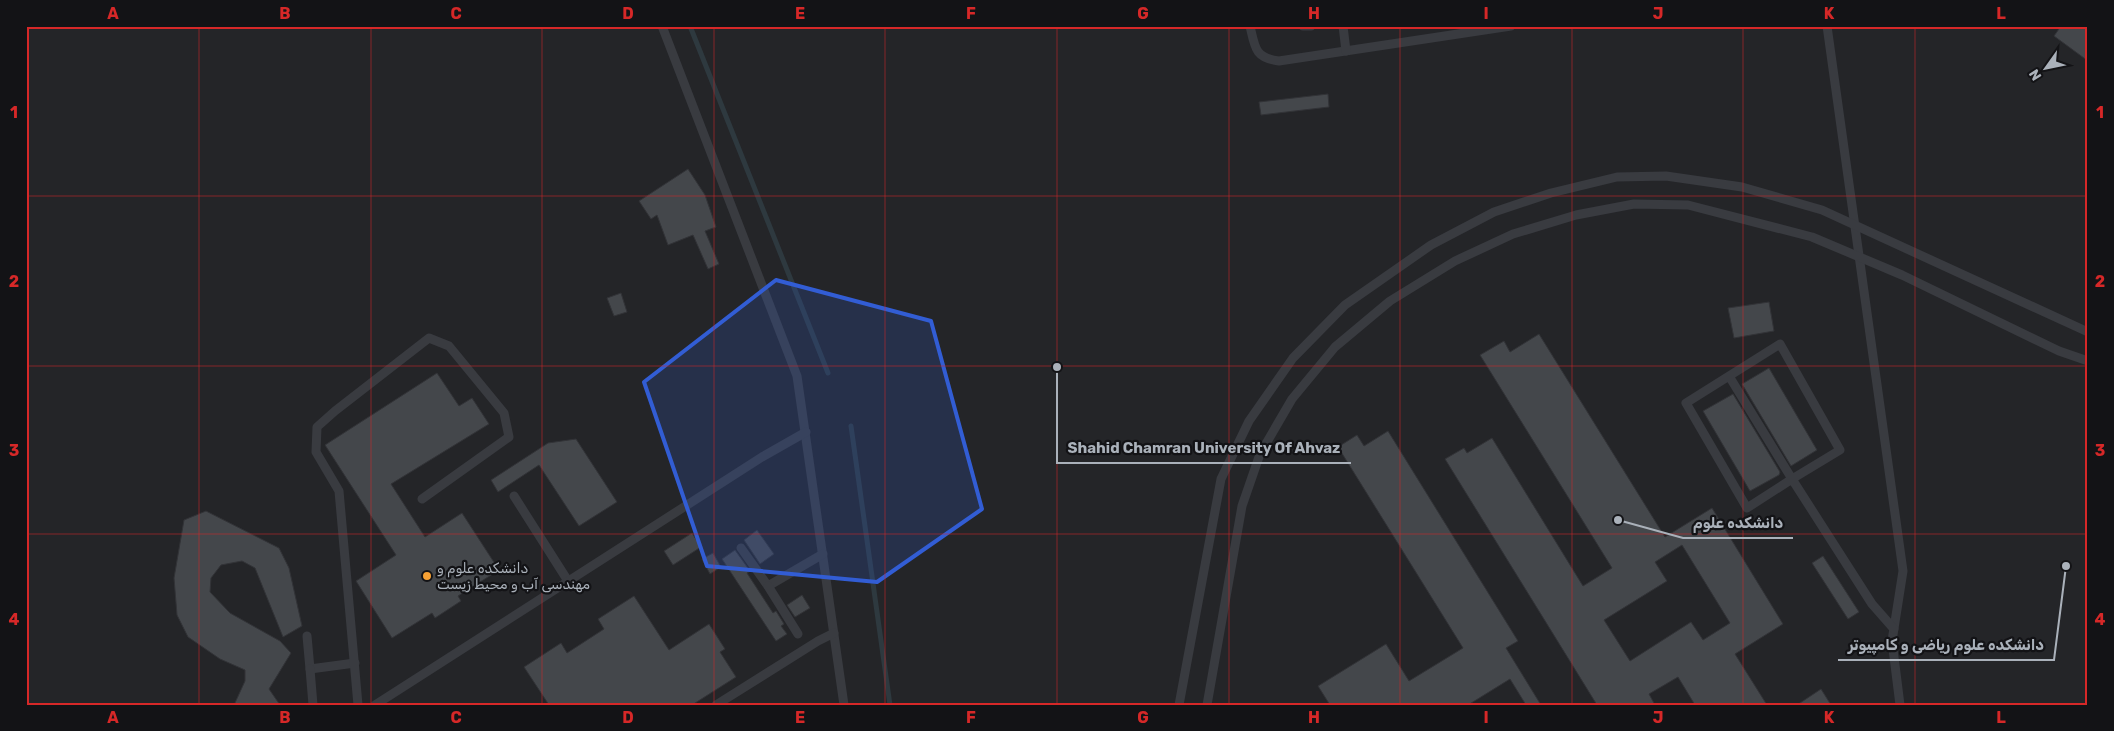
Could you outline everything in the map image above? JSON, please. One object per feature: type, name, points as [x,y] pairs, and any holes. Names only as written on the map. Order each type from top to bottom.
[{"type":"lane","points":[[662,26],[797,376],[844,705]]},
{"type":"lane","points":[[1250,26],[1256,52],[1264,59],[1279,61],[1511,26]]},
{"type":"lane","points":[[1303,26],[1310,26]]},
{"type":"lane","points":[[1343,26],[1346,51]]},
{"type":"lane","points":[[1827,26],[1903,571],[1892,641],[1900,705]]},
{"type":"lane","points":[[1179,705],[1221,479],[1249,421],[1293,358],[1345,305],[1431,245],[1494,212],[1551,193],[1617,177],[1666,176],[1742,186],[1822,210],[2088,332]]},
{"type":"lane","points":[[1207,705],[1242,506],[1260,454],[1292,399],[1335,347],[1390,301],[1455,261],[1513,234],[1576,215],[1634,204],[1688,205],[1812,237],[1902,275],[2060,351],[2088,361]]},
{"type":"lane","points":[[358,705],[339,491],[316,452],[317,427],[429,338],[449,346],[504,413],[509,437],[422,499]]},
{"type":"lane","points":[[1780,344],[1840,450],[1792,479],[1747,508],[1686,403],[1780,344]]},
{"type":"lane","points":[[1729,376],[1872,604],[1894,629]]},
{"type":"lane","points":[[374,705],[762,457],[806,432]]},
{"type":"lane","points":[[514,496],[568,581]]},
{"type":"lane","points":[[741,548],[768,586],[798,634]]},
{"type":"lane","points":[[768,586],[823,554]]},
{"type":"lane","points":[[716,705],[818,641],[834,634]]},
{"type":"lane","points":[[307,636],[313,705]]},
{"type":"lane","points":[[310,669],[355,663]]},
{"type":"highlighted area","points":[[776,280],[931,321],[982,509],[877,582],[707,566],[644,382]]},
{"type":"shaded area","points":[[44,26],[2088,26],[2088,705],[26,705],[26,29]]},
{"type":"building","points":[[2061,26],[2088,26],[2088,61],[2054,36]]},
{"type":"building","points":[[1328,94],[1329,107],[1261,115],[1259,102]]},
{"type":"building","points":[[688,169],[705,195],[716,227],[705,231],[719,264],[708,269],[693,235],[668,245],[657,215],[651,219],[639,201]]},
{"type":"building","points":[[621,293],[627,312],[614,316],[607,298]]},
{"type":"building","points":[[1769,302],[1774,331],[1734,338],[1728,308]]},
{"type":"building","points":[[1539,334],[1665,537],[1712,508],[1783,624],[1735,654],[1767,705],[1695,705],[1678,677],[1649,694],[1655,705],[1597,705],[1445,459],[1464,448],[1467,453],[1492,438],[1583,586],[1612,568],[1480,355],[1504,341],[1510,352]],"holes":[[[1682,545],[1730,623],[1703,640],[1691,622],[1630,661],[1604,620],[1667,581],[1655,562]]]},
{"type":"building","points":[[1769,368],[1817,450],[1791,466],[1742,384]]},
{"type":"building","points":[[437,373],[459,406],[472,398],[489,424],[391,484],[425,537],[462,513],[499,570],[458,596],[461,601],[435,618],[432,613],[392,638],[356,581],[396,555],[325,445]]},
{"type":"building","points":[[1733,394],[1780,472],[1779,475],[1750,491],[1703,411]]},
{"type":"building","points":[[1388,431],[1518,641],[1506,648],[1541,705],[1526,705],[1510,679],[1468,705],[1330,705],[1318,686],[1386,644],[1409,681],[1463,648],[1338,447],[1357,435],[1364,446]]},
{"type":"building","points":[[576,439],[617,502],[579,526],[539,465],[498,492],[491,480],[548,443]]},
{"type":"building","points":[[206,511],[279,548],[289,568],[302,626],[283,637],[255,568],[242,561],[221,565],[211,578],[210,592],[230,613],[280,641],[291,653],[269,689],[280,705],[234,705],[245,681],[245,670],[220,659],[188,637],[177,615],[174,578],[184,520]]},
{"type":"building","points":[[757,530],[774,554],[760,564],[744,540]]},
{"type":"building","points":[[692,533],[701,547],[673,565],[664,551]]},
{"type":"building","points":[[735,550],[750,571],[747,573],[773,613],[776,611],[784,624],[781,626],[787,634],[776,641],[722,559]]},
{"type":"building","points":[[713,553],[721,567],[710,574],[702,559]]},
{"type":"building","points":[[1823,556],[1859,612],[1848,619],[1812,563]]},
{"type":"building","points":[[802,595],[810,608],[795,617],[787,605]]},
{"type":"building","points":[[634,596],[669,650],[709,624],[725,649],[720,652],[736,677],[692,705],[549,705],[524,667],[561,643],[567,653],[604,629],[598,619]]},
{"type":"building","points":[[1821,689],[1831,705],[1797,705]]},
{"type":"waterway","points":[[690,26],[828,373]]},
{"type":"waterway","points":[[851,426],[890,705]]},
{"type":"place","name":"Shahid Chamran University Of Ahvaz","points":[[1057,367]]},
{"type":"place","name":"دانشکده علوم","points":[[1618,520]]},
{"type":"place","name":"دانشکده علوم ریاضی و کامپیوتر","points":[[2066,566]]},
{"type":"place","name":"دانشکده علوم و مهندسی آب و محیط زیست","points":[[427,576]]}]
